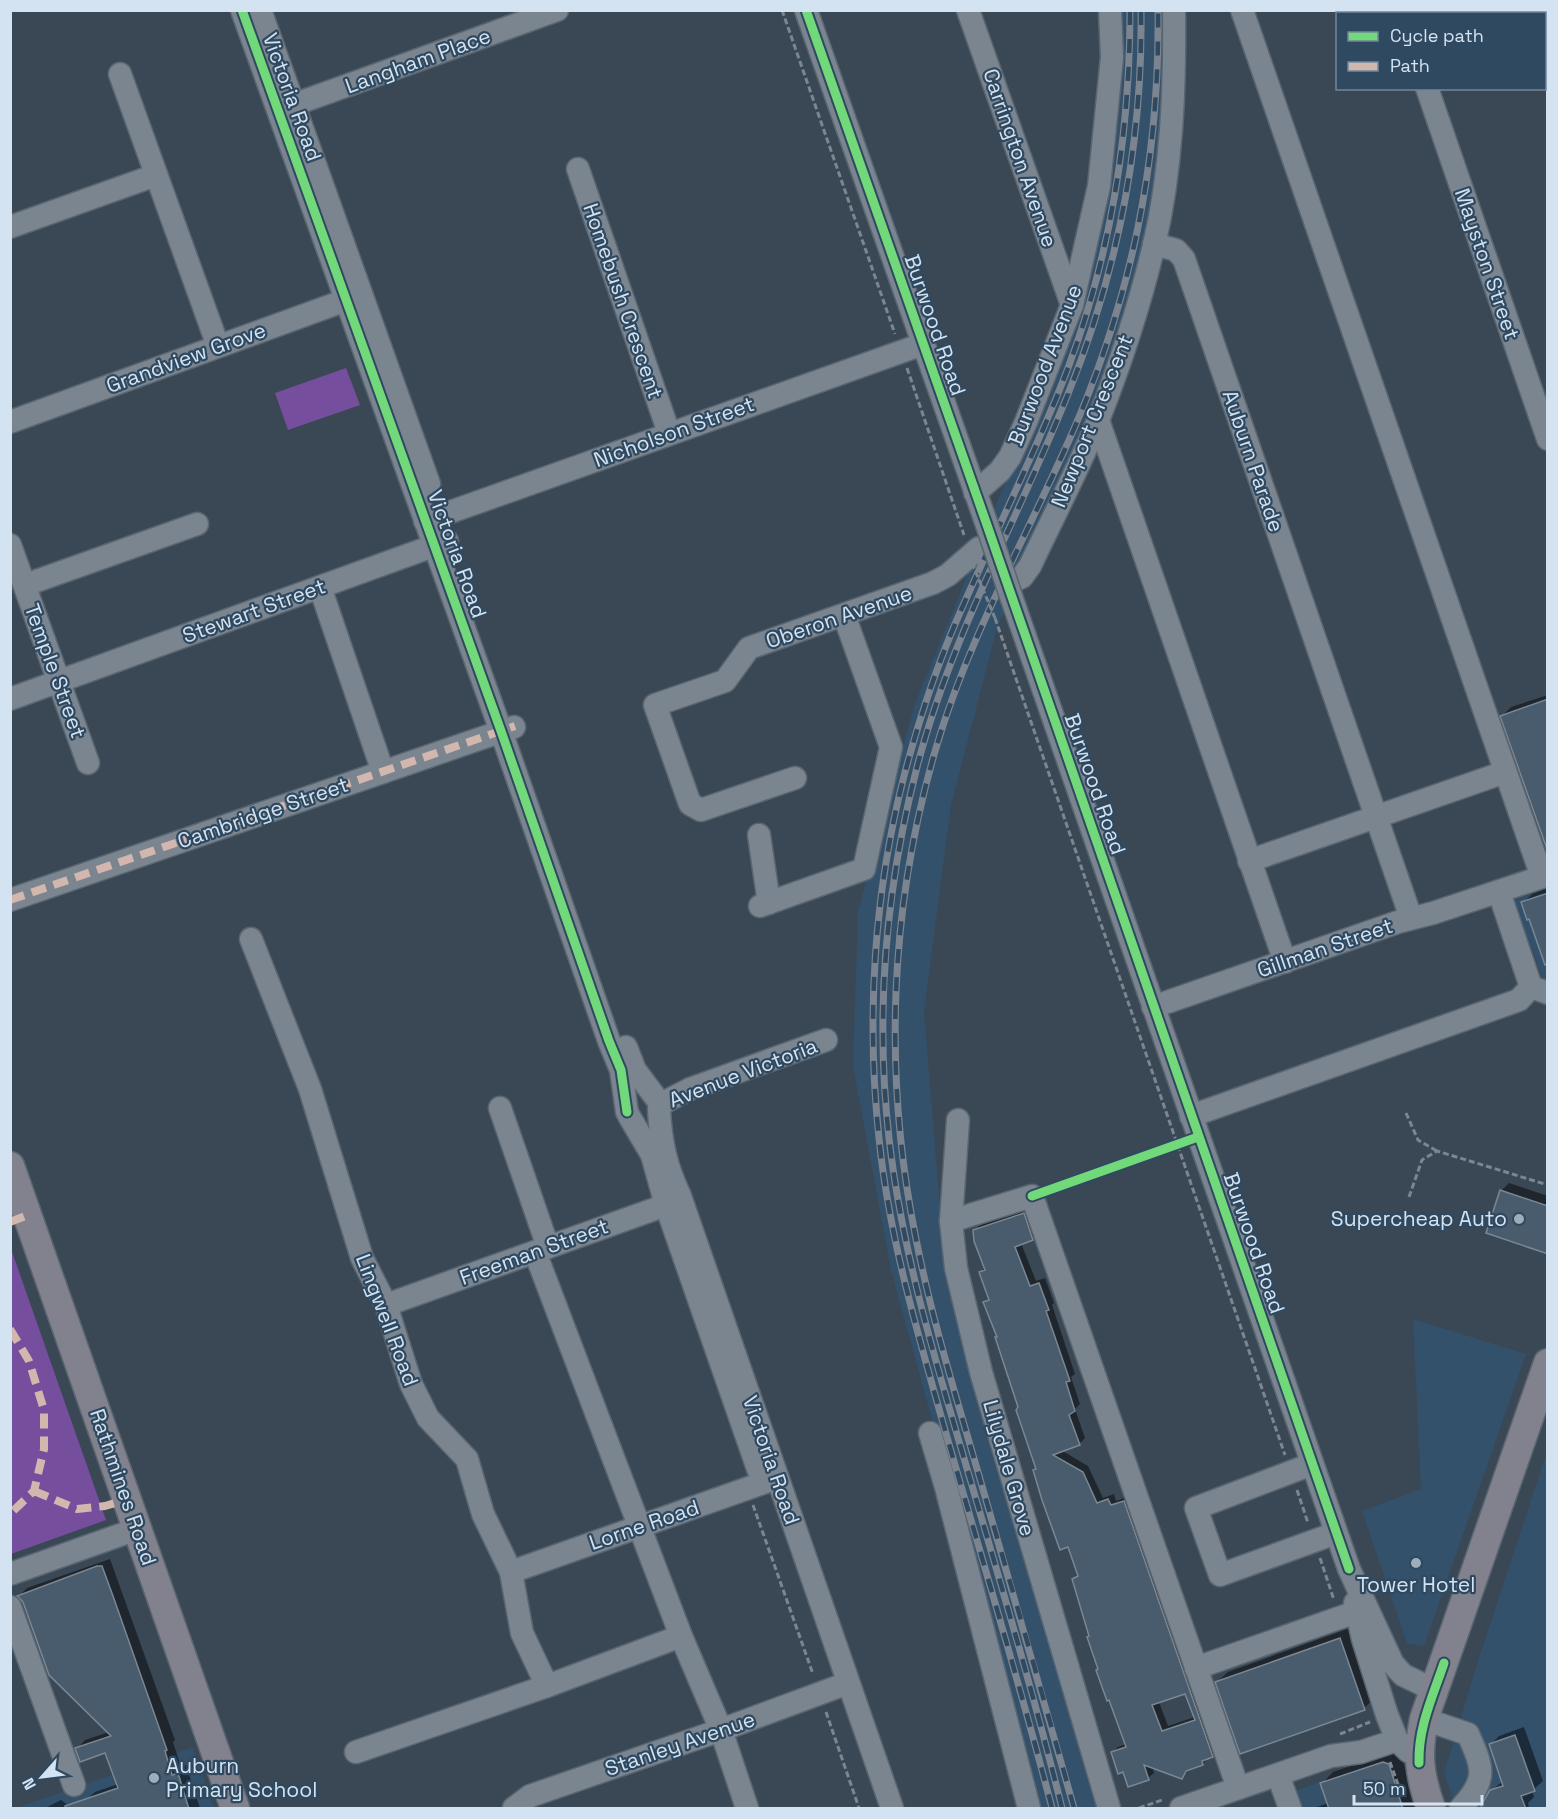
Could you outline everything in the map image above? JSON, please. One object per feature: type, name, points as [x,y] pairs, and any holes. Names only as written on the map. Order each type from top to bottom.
[{"type":"main road","name":"Rathmines Road","points":[[10,1166],[235,1809]]},
{"type":"main road","points":[[1431,1809],[1419,1763],[1419,1745],[1424,1719],[1548,1363]]},
{"type":"street","name":"Victoria Road","points":[[242,10],[286,108],[590,964],[631,1062],[658,1105],[660,1135],[674,1202]]},
{"type":"street","name":"Victoria Road","points":[[260,10],[286,108]]},
{"type":"street","name":"Langham Place","points":[[286,108],[557,10]]},
{"type":"street","name":"Burwood Road","points":[[806,10],[975,493],[980,547],[1012,587],[1153,1007],[1189,1132],[1349,1569],[1393,1664],[1403,1675],[1434,1690]]},
{"type":"street","name":"Carrington Avenue","points":[[968,10],[1072,305]]},
{"type":"street","name":"Burwood Avenue","points":[[975,493],[1000,471],[1010,457],[1072,305],[1099,186],[1112,57],[1110,10]]},
{"type":"street","points":[[1154,244],[1163,194],[1170,129],[1174,72],[1174,10]]},
{"type":"street","points":[[1242,10],[1505,772],[1249,861]]},
{"type":"street","points":[[120,74],[219,346]]},
{"type":"street","name":"Mayston Street","points":[[1428,90],[1548,439]]},
{"type":"street","name":"Homebush Crescent","points":[[578,169],[669,433]]},
{"type":"street","points":[[10,227],[156,175]]},
{"type":"street","name":"Newport Crescent","points":[[1012,587],[1030,566],[1098,420],[1133,322],[1154,244]]},
{"type":"street","name":"Auburn Parade","points":[[1154,244],[1176,250],[1184,259],[1411,918]]},
{"type":"street","name":"Grandview Grove","points":[[10,422],[353,297]]},
{"type":"street","name":"Nicholson Street","points":[[432,518],[923,344]]},
{"type":"street","points":[[1098,420],[1285,962]]},
{"type":"street","points":[[25,585],[197,524]]},
{"type":"street","name":"Stewart Street","points":[[10,699],[442,543]]},
{"type":"street","name":"Temple Street","points":[[10,545],[88,763]]},
{"type":"street","name":"Oberon Avenue","points":[[795,778],[701,810],[690,804],[655,705],[725,681],[749,648],[933,583],[948,575],[980,547]]},
{"type":"street","points":[[320,587],[384,772]]},
{"type":"street","points":[[759,835],[765,904],[864,869],[891,747],[844,615]]},
{"type":"street","name":"Cambridge Street","points":[[10,900],[508,729]]},
{"type":"street","name":"Gillman Street","points":[[1153,1007],[1411,918],[1542,877],[1505,772]]},
{"type":"street","points":[[1189,1132],[1539,990],[1499,892]]},
{"type":"street","name":"Lingwell Road","points":[[250,939],[310,1089],[362,1258],[386,1305],[411,1384],[428,1418],[467,1460],[483,1514],[511,1572],[522,1634],[547,1686]]},
{"type":"street","name":"Victoria Road","points":[[590,964],[609,1041],[621,1070],[628,1114],[652,1155],[674,1202],[841,1686],[877,1809]]},
{"type":"street","name":"Avenue Victoria","points":[[658,1105],[690,1089],[826,1040]]},
{"type":"street","points":[[628,1114],[636,1123],[645,1124],[653,1121],[658,1105]]},
{"type":"street","points":[[500,1108],[541,1249],[681,1636],[721,1730],[747,1809]]},
{"type":"street","name":"Lilydale Grove","points":[[958,1120],[951,1221],[956,1268],[981,1372],[1109,1809]]},
{"type":"street","points":[[951,1221],[1032,1196],[1238,1788]]},
{"type":"street","name":"Freeman Street","points":[[386,1305],[674,1202]]},
{"type":"street","points":[[930,1433],[946,1486],[1029,1809]]},
{"type":"street","points":[[1312,1464],[1196,1508],[1220,1575],[1336,1533]]},
{"type":"street","name":"Lorne Road","points":[[511,1572],[770,1481]]},
{"type":"street","points":[[10,1574],[137,1529]]},
{"type":"street","name":"Burwood Road","points":[[1349,1569],[1348,1614],[1363,1639],[1397,1740],[1419,1763]]},
{"type":"street","points":[[10,1607],[74,1785]]},
{"type":"street","points":[[1196,1668],[1348,1614]]},
{"type":"street","points":[[356,1752],[547,1686],[681,1636]]},
{"type":"street","name":"Victoria Road","points":[[841,1686],[892,1809]]},
{"type":"street","name":"Stanley Avenue","points":[[513,1809],[530,1796],[841,1686]]},
{"type":"street","points":[[1181,1809],[1330,1756],[1372,1732],[1387,1715]]},
{"type":"street","points":[[1424,1719],[1468,1734],[1479,1759],[1481,1776],[1470,1799],[1461,1809]]},
{"type":"street","points":[[1330,1756],[1361,1752],[1397,1740]]},
{"type":"street","points":[[1278,1775],[1290,1809]]},
{"type":"path","points":[[782,10],[963,532],[980,547],[995,618],[1189,1132],[1291,1472],[1314,1541],[1348,1614]]},
{"type":"path","points":[[1406,1113],[1418,1140],[1437,1151],[1548,1185]]},
{"type":"path","points":[[1166,1148],[1189,1132]]},
{"type":"path","points":[[1409,1197],[1422,1160],[1437,1151]]},
{"type":"shaded area","points":[[1119,11],[1166,11],[1162,127],[1152,199],[1117,337],[1069,461],[1022,566],[996,632],[951,805],[924,1011],[939,1196],[949,1280],[1100,1808],[1036,1808],[1007,1693],[891,1270],[853,1066],[858,911],[915,704],[1001,492],[1027,444],[1094,250],[1118,114],[1121,43]]},
{"type":"shaded area","points":[[346,368],[360,405],[288,430],[275,393]]},
{"type":"shaded area","points":[[1547,889],[1547,979],[1542,976],[1514,901]]},
{"type":"shaded area","points":[[10,1246],[106,1520],[11,1554],[10,1554]]},
{"type":"shaded area","points":[[1413,1319],[1526,1354],[1424,1646],[1407,1643],[1362,1511],[1421,1489]]},
{"type":"shaded area","points":[[1547,1452],[1547,1808],[1456,1808],[1444,1773],[1479,1658]]},
{"type":"shaded area","name":"Auburn Primary School","points":[[193,1747],[214,1808],[16,1808]]},
{"type":"shaded area","points":[[1383,1760],[1389,1763],[1405,1808],[1295,1808],[1289,1793]]},
{"type":"building","points":[[1548,699],[1548,852],[1500,716]]},
{"type":"building","points":[[1548,893],[1548,964],[1545,965],[1521,902]]},
{"type":"building","name":"Supercheap Auto","points":[[1500,1190],[1548,1206],[1548,1254],[1486,1233]]},
{"type":"building","points":[[1024,1213],[1033,1240],[1015,1247],[1030,1286],[1039,1283],[1049,1310],[1046,1311],[1070,1381],[1066,1382],[1075,1411],[1069,1415],[1080,1445],[1053,1455],[1083,1472],[1097,1503],[1108,1499],[1111,1505],[1124,1501],[1213,1757],[1202,1761],[1203,1765],[1186,1771],[1182,1779],[1144,1765],[1149,1780],[1128,1787],[1123,1772],[1118,1774],[1111,1752],[1126,1747],[1096,1670],[1098,1669],[1072,1579],[1078,1576],[1068,1547],[1060,1550],[1042,1500],[1033,1470],[1036,1469],[1016,1410],[1018,1407],[995,1337],[997,1337],[983,1302],[989,1300],[979,1272],[985,1270],[974,1241],[973,1230]],"holes":[[[1185,1694],[1195,1720],[1162,1731],[1152,1705]]]},
{"type":"building","points":[[102,1566],[167,1750],[165,1751],[172,1775],[178,1773],[189,1809],[66,1809],[65,1806],[118,1788],[105,1753],[80,1762],[75,1748],[111,1736],[49,1675],[23,1602],[17,1596]]},
{"type":"building","points":[[1340,1638],[1365,1710],[1240,1754],[1215,1682]]},
{"type":"building","points":[[1515,1735],[1535,1791],[1521,1796],[1526,1809],[1482,1809],[1481,1805],[1490,1790],[1503,1786],[1489,1744]]},
{"type":"building","points":[[1383,1762],[1389,1764],[1403,1809],[1329,1809],[1320,1783]]},
{"type":"railway","points":[[1052,1808],[925,1358],[897,1249],[879,1138],[875,1093],[873,1002],[879,910],[886,865],[894,820],[916,733],[953,628],[1056,399],[1083,325],[1096,281],[1107,237],[1122,147],[1130,10]]},
{"type":"railway","points":[[1062,1808],[1026,1673],[939,1371],[909,1256],[894,1178],[885,1091],[883,1045],[886,951],[906,812],[931,718],[967,624],[1049,441],[1100,302],[1124,206],[1132,158],[1137,109],[1141,10]]},
{"type":"railway","points":[[1074,1808],[947,1367],[916,1239],[905,1178],[899,1116],[895,1054],[896,992],[900,931],[908,869],[920,808],[936,748],[980,629],[1070,438],[1110,334],[1125,282],[1138,229],[1154,121],[1158,10]]},
{"type":"marked path","points":[[10,900],[515,726]]},
{"type":"marked path","points":[[10,1222],[28,1215]]},
{"type":"marked path","points":[[10,1329],[29,1361],[44,1410],[44,1449],[34,1491],[10,1514]]},
{"type":"marked path","points":[[34,1491],[77,1509],[105,1506],[128,1499]]},
{"type":"cycle path","points":[[242,10],[621,1070],[627,1112]]},
{"type":"cycle path","points":[[806,10],[1349,1569]]},
{"type":"cycle path","points":[[1032,1196],[1198,1137]]},
{"type":"cycle path","points":[[1419,1763],[1424,1724],[1444,1663]]},
{"type":"place","name":"Supercheap Auto","points":[[1519,1219]]},
{"type":"place","name":"Tower Hotel","points":[[1416,1563]]},
{"type":"place","name":"Auburn Primary School","points":[[154,1778]]}]
